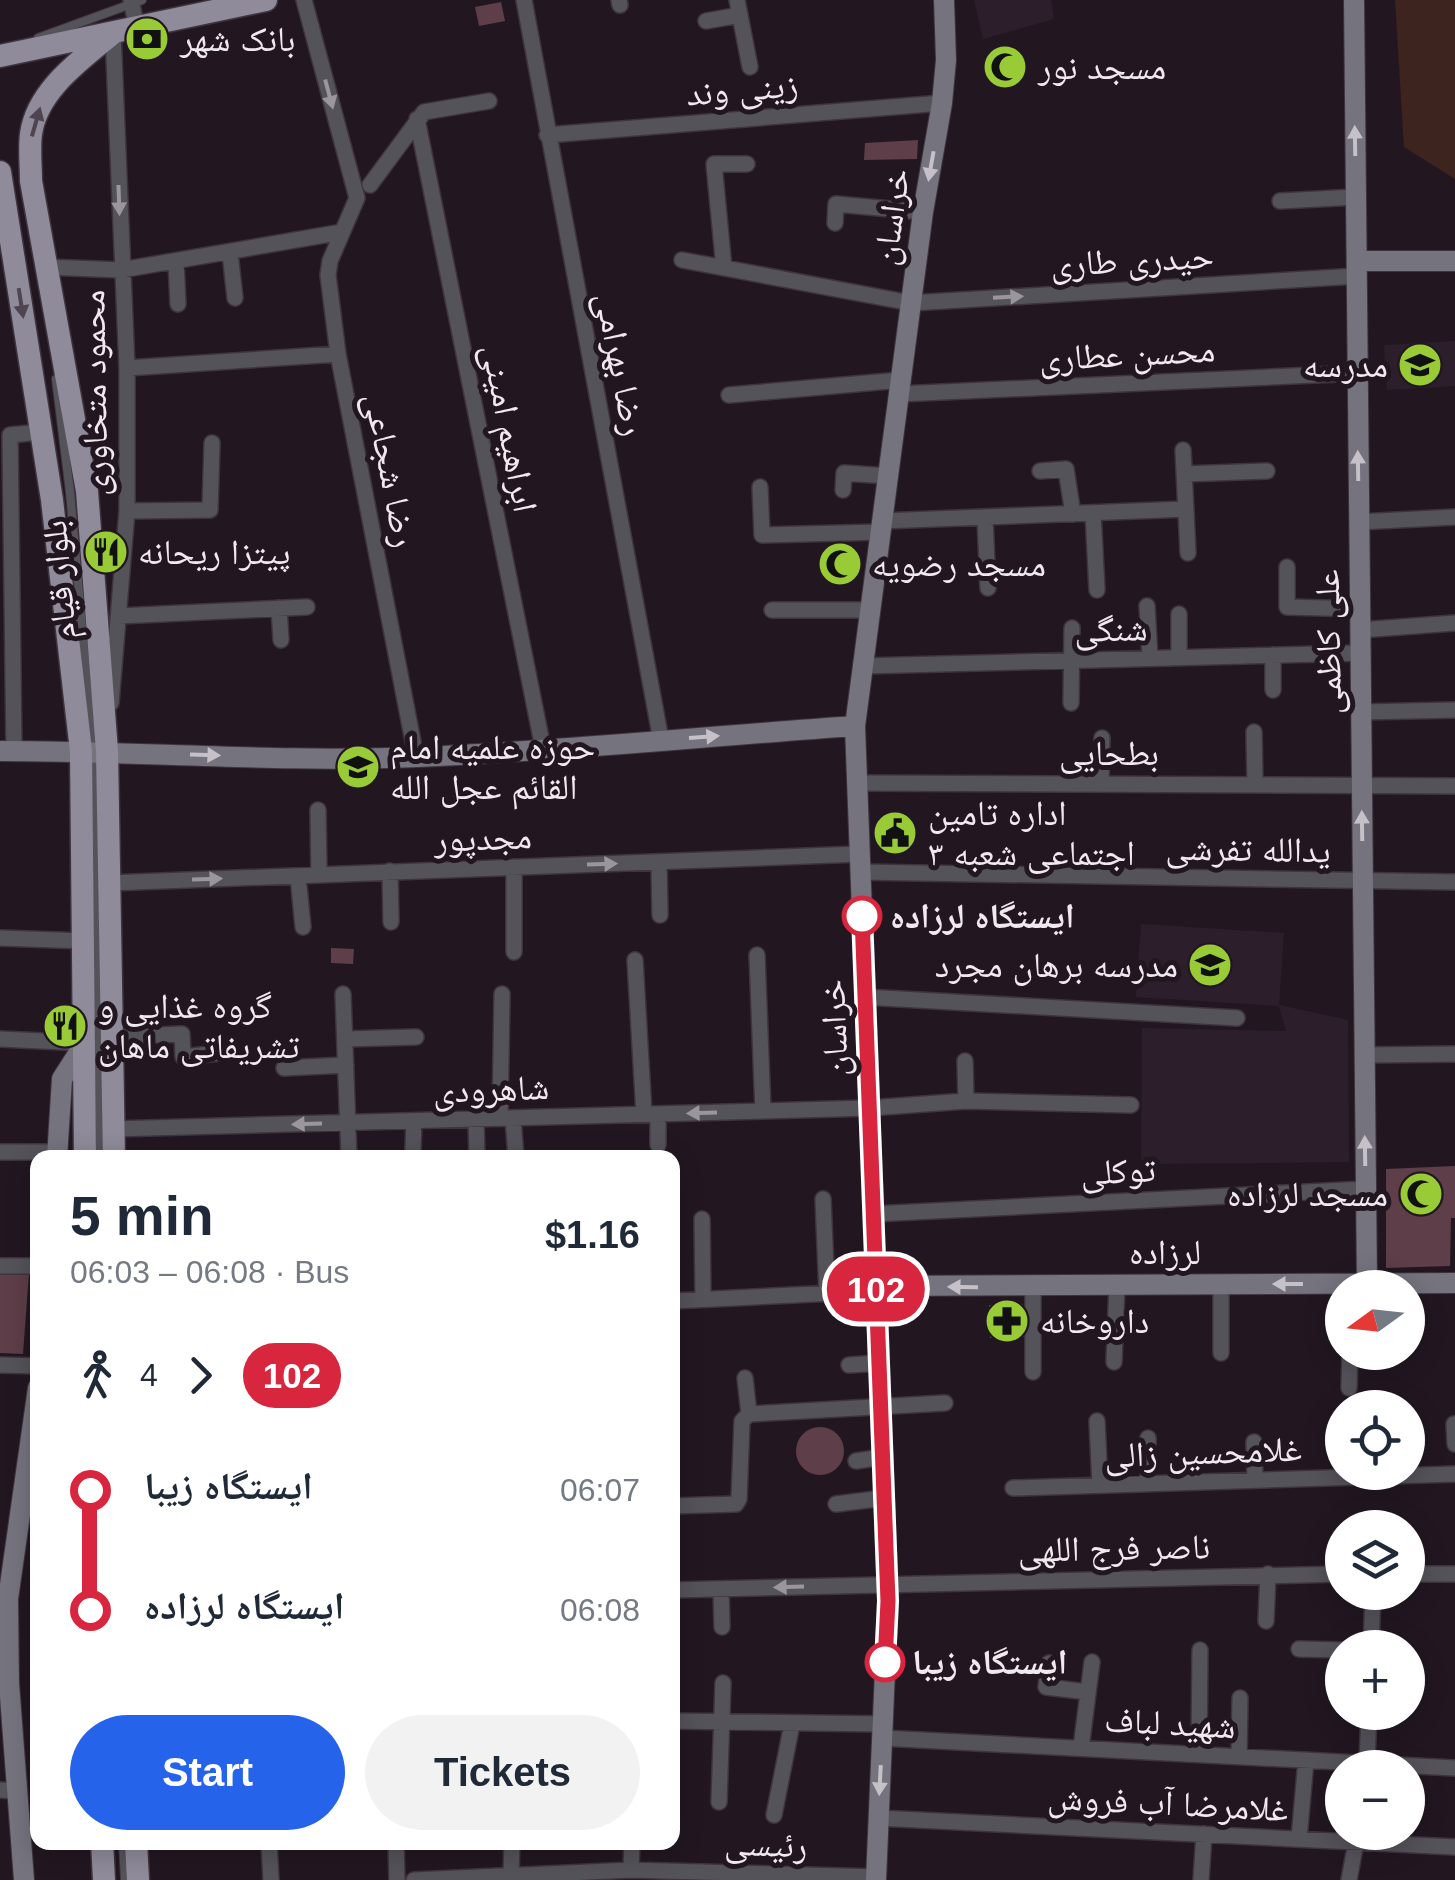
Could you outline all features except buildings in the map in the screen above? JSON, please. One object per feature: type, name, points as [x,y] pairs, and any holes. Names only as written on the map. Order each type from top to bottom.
[{"type":"main road","points":[[0,54],[266,0]]},
{"type":"main road","name":"خراسان","points":[[876,1879],[887,1584],[855,726],[923,212],[942,102],[946,60],[944,0]]},
{"type":"main road","name":"علی کاظمی","points":[[1354,0],[1366,1188],[1358,1270]]},
{"type":"main road","name":"بلوار قیام","points":[[86,1150],[85,941],[94,751],[87,492],[31,181],[31,135],[42,102],[76,64],[113,33]]},
{"type":"main road","name":"بلوار قیام","points":[[0,172],[7,257],[41,432],[94,751],[110,883],[114,1150]]},
{"type":"main road","points":[[1356,269],[1455,262]]},
{"type":"main road","points":[[7,751],[416,757],[855,726]]},
{"type":"main road","points":[[57,1150],[62,1079],[85,1043]]},
{"type":"main road","name":"لرزاده","points":[[1425,1284],[1455,1283]]},
{"type":"main road","name":"لرزاده","points":[[876,1288],[1325,1285]]},
{"type":"main road","points":[[24,1880],[8,1790],[4,1599],[30,1438]]},
{"type":"main road","points":[[102,1850],[104,1880]]},
{"type":"main road","points":[[136,1850],[138,1880]]},
{"type":"street","name":"رضا شجاعی","points":[[304,0],[357,198],[328,275],[338,354],[416,757]]},
{"type":"street","name":"رضا بهرامی","points":[[524,0],[661,740]]},
{"type":"street","points":[[135,1],[137,28]]},
{"type":"street","points":[[706,21],[739,7],[750,68]]},
{"type":"street","name":"محمود متخاوری","points":[[94,751],[119,616],[127,511],[127,368],[113,33]]},
{"type":"street","points":[[370,185],[424,112],[490,101]]},
{"type":"street","name":"زینی وند","points":[[547,136],[942,102]]},
{"type":"street","name":"ابراهیم امینی","points":[[417,119],[544,748]]},
{"type":"street","points":[[724,268],[714,164],[748,164]]},
{"type":"street","points":[[1280,202],[1356,196]]},
{"type":"street","points":[[835,223],[836,204],[923,212]]},
{"type":"street","points":[[47,267],[121,270],[342,232]]},
{"type":"street","points":[[230,253],[235,298]]},
{"type":"street","name":"حیدری طاری","points":[[682,260],[911,303],[1356,269]]},
{"type":"street","points":[[176,262],[178,304]]},
{"type":"street","points":[[127,368],[338,354]]},
{"type":"street","name":"محسن عطاری","points":[[729,395],[1358,373]]},
{"type":"street","points":[[7,751],[10,436],[41,432]]},
{"type":"street","points":[[127,511],[210,510],[212,443]]},
{"type":"street","points":[[1183,450],[1188,553]]},
{"type":"street","points":[[843,490],[845,467],[888,476]]},
{"type":"street","points":[[1040,472],[1066,469],[1073,514]]},
{"type":"street","points":[[1184,474],[1267,470]]},
{"type":"street","points":[[760,487],[762,535],[985,518],[1186,509]]},
{"type":"street","points":[[1092,513],[1097,590]]},
{"type":"street","points":[[1359,522],[1455,517]]},
{"type":"street","points":[[985,518],[988,588]]},
{"type":"street","points":[[1287,567],[1287,607],[1360,619],[1455,622]]},
{"type":"street","points":[[1147,606],[1150,658]]},
{"type":"street","points":[[119,616],[307,607]]},
{"type":"street","points":[[279,608],[280,640]]},
{"type":"street","points":[[772,610],[870,610]]},
{"type":"street","points":[[1179,614],[1179,657]]},
{"type":"street","points":[[1071,703],[1072,628]]},
{"type":"street","name":"شنگی","points":[[863,666],[1360,652]]},
{"type":"street","points":[[1273,655],[1273,690]]},
{"type":"street","points":[[1361,712],[1455,710]]},
{"type":"street","points":[[1254,732],[1254,783]]},
{"type":"street","points":[[1101,783],[1102,738]]},
{"type":"street","name":"بطحایی","points":[[857,784],[1455,786]]},
{"type":"street","points":[[318,810],[319,875]]},
{"type":"street","points":[[659,863],[660,915]]},
{"type":"street","name":"مجدپور","points":[[110,883],[659,863],[860,863]]},
{"type":"street","name":"یدالله تفرشی","points":[[860,863],[1455,882]]},
{"type":"street","points":[[514,867],[514,952]]},
{"type":"street","points":[[390,872],[391,922]]},
{"type":"street","points":[[298,876],[303,927]]},
{"type":"street","points":[[0,938],[85,941]]},
{"type":"street","points":[[757,955],[763,1111]]},
{"type":"street","points":[[635,960],[651,1114],[658,1146]]},
{"type":"street","points":[[343,994],[349,1150]]},
{"type":"street","points":[[502,994],[506,1118],[514,1150]]},
{"type":"street","points":[[865,997],[1237,1018]]},
{"type":"street","points":[[183,1014],[183,1057],[219,1053]]},
{"type":"street","points":[[112,1037],[182,1034]]},
{"type":"street","points":[[344,1040],[416,1037]]},
{"type":"street","points":[[0,1039],[85,1043]]},
{"type":"street","points":[[1364,1055],[1455,1054]]},
{"type":"street","points":[[965,1060],[966,1101]]},
{"type":"street","points":[[284,1068],[346,1064]]},
{"type":"street","name":"شاهرودی","points":[[113,1130],[870,1108],[966,1101],[1131,1105]]},
{"type":"street","points":[[476,1118],[477,1150]]},
{"type":"street","points":[[413,1149],[414,1121]]},
{"type":"street","points":[[0,1152],[30,1154]]},
{"type":"street","name":"توکلی","points":[[874,1214],[1366,1188]]},
{"type":"street","points":[[822,1200],[827,1293]]},
{"type":"street","points":[[702,1219],[703,1299]]},
{"type":"street","points":[[0,1266],[30,1266]]},
{"type":"street","points":[[1221,1352],[1222,1284]]},
{"type":"street","points":[[1114,1362],[1116,1285]]},
{"type":"street","points":[[680,1300],[876,1288]]},
{"type":"street","points":[[1032,1372],[1033,1288]]},
{"type":"street","points":[[849,1365],[879,1362]]},
{"type":"street","points":[[0,1365],[30,1366]]},
{"type":"street","points":[[1350,1370],[1350,1388]]},
{"type":"street","points":[[744,1378],[749,1414]]},
{"type":"street","points":[[680,1506],[736,1504],[742,1421],[749,1414],[945,1403]]},
{"type":"street","points":[[1098,1421],[1100,1485]]},
{"type":"street","points":[[1454,1424],[1455,1444]]},
{"type":"street","points":[[1148,1438],[1148,1484]]},
{"type":"street","points":[[1254,1442],[1255,1480]]},
{"type":"street","points":[[856,1460],[883,1457]]},
{"type":"street","name":"غلامحسین زالی","points":[[1425,1474],[1455,1474]]},
{"type":"street","name":"غلامحسین زالی","points":[[1013,1488],[1325,1477]]},
{"type":"street","points":[[836,1504],[884,1498]]},
{"type":"street","points":[[1266,1621],[1268,1574]]},
{"type":"street","name":"ناصر فرج اللهی","points":[[680,1590],[1325,1574]]},
{"type":"street","points":[[1425,1574],[1455,1574]]},
{"type":"street","points":[[721,1589],[722,1626]]},
{"type":"street","points":[[1299,1649],[1325,1650]]},
{"type":"street","points":[[1198,1754],[1200,1650]]},
{"type":"street","points":[[1049,1662],[1046,1687],[1088,1692]]},
{"type":"street","points":[[1080,1748],[1092,1662]]},
{"type":"street","points":[[719,1802],[723,1683]]},
{"type":"street","points":[[1238,1757],[1240,1698]]},
{"type":"street","name":"شهید لباف","points":[[680,1721],[792,1724],[1080,1748],[1325,1761]]},
{"type":"street","points":[[774,1815],[792,1724]]},
{"type":"street","points":[[1300,1839],[1306,1760]]},
{"type":"street","name":"شهید لباف","points":[[1425,1766],[1455,1768]]},
{"type":"street","name":"غلامرضا آب فروش","points":[[878,1818],[1325,1840]]},
{"type":"street","points":[[1201,1880],[1204,1834]]},
{"type":"street","name":"غلامرضا آب فروش","points":[[1425,1845],[1455,1846]]},
{"type":"street","points":[[269,1850],[271,1880]]},
{"type":"street","points":[[396,1850],[397,1880]]},
{"type":"street","points":[[514,1850],[520,1877]]},
{"type":"street","points":[[631,1870],[632,1850]]},
{"type":"street","points":[[1350,1880],[1355,1850]]},
{"type":"street","name":"رئیسی","points":[[414,1880],[611,1876],[631,1870],[876,1879]]},
{"type":"lane","points":[[0,54],[135,1]]},
{"type":"lane","points":[[31,181],[70,492],[94,751],[100,1150]]},
{"type":"lane","points":[[124,1850],[125,1880]]},
{"type":"shaded area","points":[[974,0],[1051,0],[1054,19],[983,39]]},
{"type":"shaded area","points":[[1395,0],[1455,0],[1455,179],[1404,147]]},
{"type":"shaded area","name":"مدرسه","points":[[1455,341],[1455,386],[1387,390],[1384,345]]},
{"type":"shaded area","points":[[1141,924],[1284,933],[1279,1005],[1348,1020],[1349,1162],[1141,1164],[1142,1028],[1286,1031],[1279,1006],[1136,997]]},
{"type":"bus line","name":"102","points":[[862,916],[888,1601],[885,1662]]},
{"type":"place","name":"بانک شهر","points":[[147,39]]},
{"type":"place","name":"مسجد نور","points":[[1005,67]]},
{"type":"place","name":"مدرسه","points":[[1420,365]]},
{"type":"place","name":"پیتزا ریحانه","points":[[106,552]]},
{"type":"place","name":"مسجد رضویه","points":[[840,564]]},
{"type":"place","name":"حوزه علمیه امام القائم عجل الله","points":[[358,767]]},
{"type":"place","name":"اداره تامین اجتماعی شعبه ۳","points":[[895,833]]},
{"type":"place","name":"ایستگاه لرزاده","points":[[862,916]]},
{"type":"place","name":"مدرسه برهان مجرد","points":[[1210,965]]},
{"type":"place","name":"گروه غذایی و تشریفاتی ماهان","points":[[65,1026]]},
{"type":"place","name":"مسجد لرزاده","points":[[1421,1194]]},
{"type":"place","name":"داروخانه","points":[[1007,1321]]},
{"type":"place","name":"ایستگاه زیبا","points":[[885,1662]]}]
